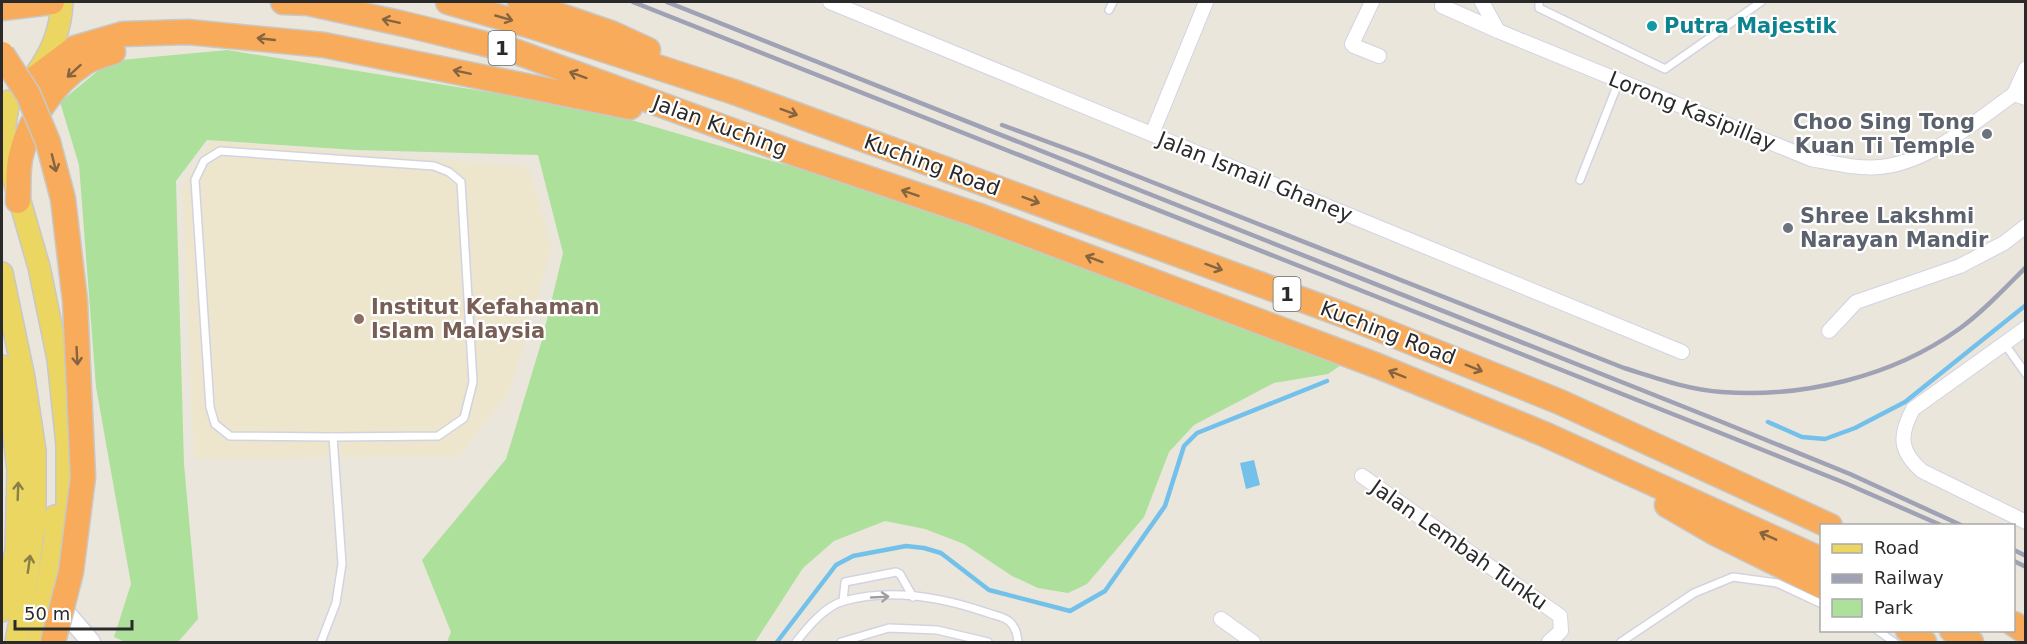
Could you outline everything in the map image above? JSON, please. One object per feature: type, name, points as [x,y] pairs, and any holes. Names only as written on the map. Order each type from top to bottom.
[{"type":"highway","points":[[2,8],[52,2]]},
{"type":"highway","name":"Jalan Kuching","points":[[283,2],[308,3],[514,51],[712,124],[988,219],[1378,366],[1544,434]]},
{"type":"highway","name":"Jalan Kuching","points":[[448,2],[531,26],[734,92]]},
{"type":"highway","points":[[519,2],[611,33],[734,92]]},
{"type":"highway","points":[[31,81],[75,48],[123,34],[188,32],[324,45],[712,124]]},
{"type":"highway","points":[[18,201],[20,157],[30,129],[59,85],[83,63],[121,49],[188,32]]},
{"type":"highway","points":[[2,54],[28,94],[48,142],[63,199],[75,301],[83,477],[71,572],[53,642]]},
{"type":"highway","name":"Kuching Road","points":[[734,92],[1344,315],[1560,402],[1828,524]]},
{"type":"highway","points":[[1544,434],[1717,534],[1820,586]]},
{"type":"highway","name":"1","points":[[1544,434],[1820,560]]},
{"type":"highway","points":[[1911,632],[1924,642]]},
{"type":"highway","points":[[1955,632],[1971,642]]},
{"type":"main road","points":[[61,642],[67,614],[67,445],[58,359],[39,267],[18,201],[4,146],[5,104],[31,81],[48,55],[58,26],[62,2]]},
{"type":"main road","points":[[2,171],[9,180],[18,201]]},
{"type":"main road","points":[[2,177],[50,379],[57,456],[55,538],[38,642]]},
{"type":"main road","points":[[2,273],[24,378],[35,451],[35,521],[16,642]]},
{"type":"main road","points":[[2,366],[9,390],[18,471],[15,551],[2,611]]},
{"type":"street","name":"Jalan Ismail Ghaney","points":[[830,2],[1682,351]]},
{"type":"street","points":[[1152,135],[1206,2]]},
{"type":"street","points":[[1372,2],[1352,44],[1379,56]]},
{"type":"street","points":[[1482,2],[1498,31]]},
{"type":"street","name":"Lorong Kasipillay","points":[[1441,3],[1498,31],[1811,159],[1855,166],[1879,167],[1902,164],[1955,136],[2020,96],[2025,68]]},
{"type":"street","points":[[1829,331],[1856,302],[1960,266],[2004,243],[2025,226]]},
{"type":"street","points":[[2025,328],[1913,409],[1906,423],[1903,439],[1909,460],[1922,471],[2025,522]]},
{"type":"street","name":"Jalan Lembah Tunku","points":[[1362,476],[1560,616],[1561,631],[1549,642]]},
{"type":"street","points":[[2,570],[15,551]]},
{"type":"street","points":[[67,614],[91,642]]},
{"type":"street","points":[[1221,619],[1253,642]]},
{"type":"lane","points":[[1109,10],[1113,2]]},
{"type":"lane","points":[[1539,2],[1539,8],[1665,69],[1761,2]]},
{"type":"lane","points":[[1580,180],[1619,81]]},
{"type":"lane","points":[[220,151],[434,166],[449,172],[461,182],[473,382],[464,418],[438,435],[333,437],[230,436],[215,424],[210,407],[195,180],[204,161],[220,151]]},
{"type":"lane","points":[[2004,343],[2025,374]]},
{"type":"lane","points":[[321,642],[336,603],[342,564],[333,437]]},
{"type":"lane","points":[[843,601],[845,582],[896,572],[900,574],[913,597]]},
{"type":"lane","points":[[1621,642],[1694,593],[1733,577],[1777,583],[1820,604]]},
{"type":"lane","points":[[796,642],[808,628],[843,601],[880,596],[938,599],[959,603],[1008,620],[1017,630],[1018,642]]},
{"type":"lane","points":[[841,642],[889,628],[937,630],[988,642]]},
{"type":"lane","points":[[1880,632],[1894,642]]},
{"type":"shaded area","name":"Institut Kefahaman Islam Malaysia","points":[[211,141],[529,167],[552,247],[510,390],[459,456],[194,459],[182,187]]},
{"type":"green space","points":[[227,50],[594,109],[874,189],[1344,363],[1328,374],[1274,383],[1194,425],[1169,452],[1144,517],[1087,584],[1068,593],[1038,588],[1012,576],[964,544],[925,529],[885,521],[834,541],[803,568],[755,642],[447,642],[451,632],[422,560],[506,459],[542,340],[563,253],[538,155],[356,150],[207,140],[176,181],[184,464],[198,619],[178,642],[125,642],[114,637],[131,584],[96,387],[79,165],[60,102],[110,61]]},
{"type":"water","points":[[1254,460],[1260,485],[1246,489],[1240,463]]},
{"type":"waterway","points":[[1768,422],[1802,437],[1825,439],[1855,428],[1905,402],[2026,305]]},
{"type":"waterway","points":[[777,642],[836,565],[853,556],[906,546],[941,553],[989,590],[1070,611],[1105,591],[1165,506],[1184,446],[1197,433],[1327,381]]},
{"type":"railway","points":[[633,2],[1718,432],[1845,483],[1938,524]]},
{"type":"railway","points":[[667,2],[1722,422],[1850,474],[1959,524]]},
{"type":"railway","points":[[1002,125],[1624,368],[1673,383],[1710,391],[1753,393],[1784,391],[1846,381],[1876,372],[1933,346],[1959,329],[1986,307],[2026,267]]},
{"type":"railway","points":[[2015,550],[2026,556]]},
{"type":"railway","points":[[2015,562],[2026,567]]},
{"type":"place","name":"Putra Majestik","points":[[1652,26]]},
{"type":"place","name":"Choo Sing Tong Kuan Ti Temple","points":[[1987,134]]},
{"type":"place","name":"Shree Lakshmi Narayan Mandir","points":[[1788,228]]},
{"type":"place","name":"Institut Kefahaman Islam Malaysia","points":[[359,319]]}]
